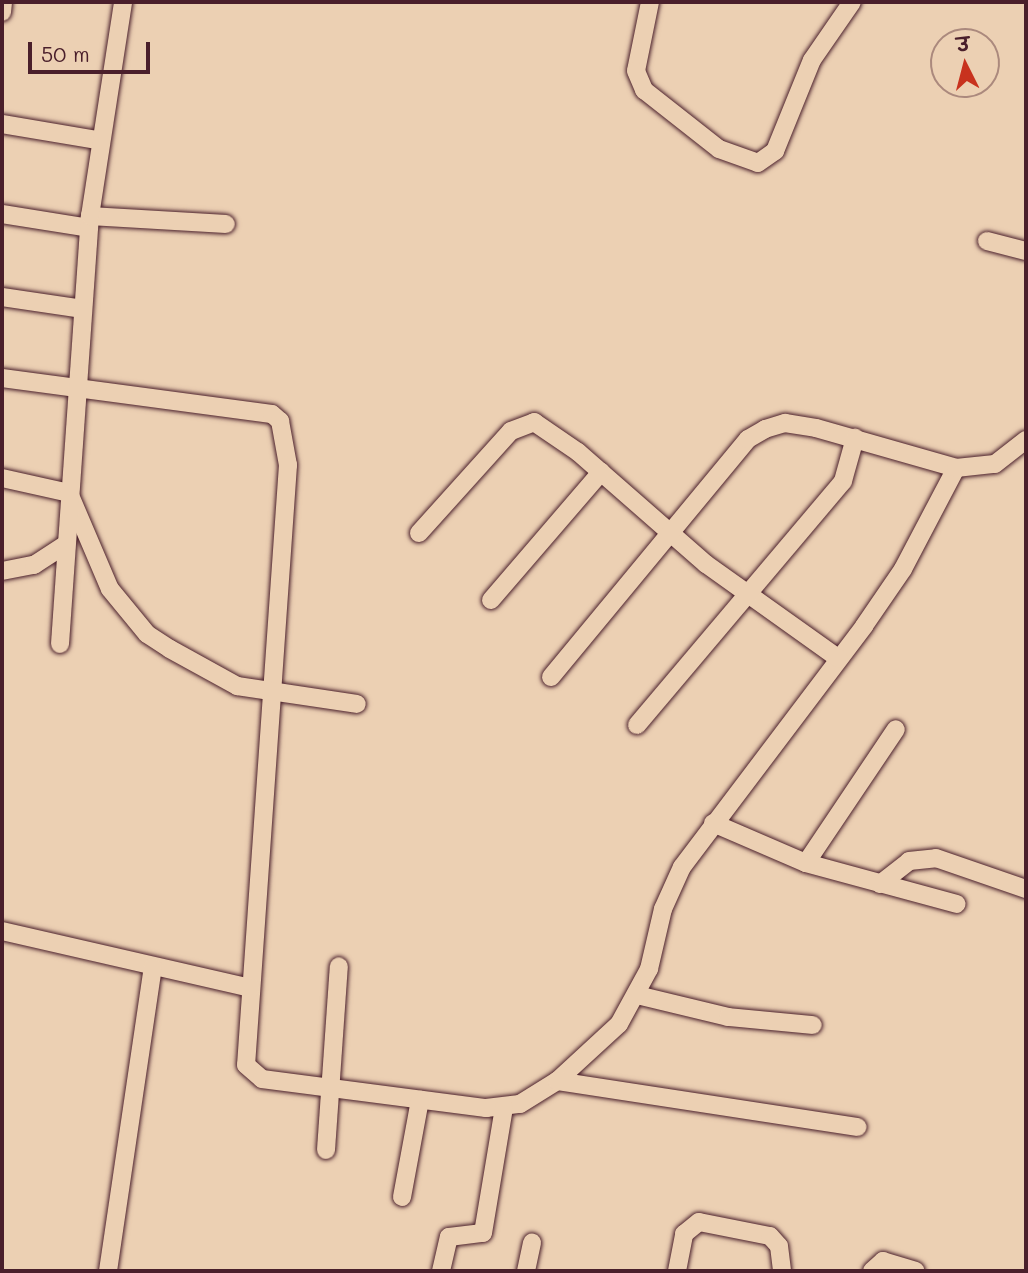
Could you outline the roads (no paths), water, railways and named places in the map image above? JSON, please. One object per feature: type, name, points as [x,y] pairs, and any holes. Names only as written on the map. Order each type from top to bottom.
[{"type":"street","points":[[2,12],[3,2]]},
{"type":"street","points":[[60,644],[69,493],[98,140],[123,2]]},
{"type":"street","points":[[650,2],[636,71],[644,90],[719,149],[758,163],[775,150],[812,60],[852,2]]},
{"type":"street","points":[[2,124],[98,140]]},
{"type":"street","points":[[2,214],[90,222],[226,224]]},
{"type":"street","points":[[987,241],[1026,251]]},
{"type":"street","points":[[2,297],[83,309]]},
{"type":"street","points":[[2,378],[272,414],[279,421],[288,465],[276,691],[245,1059],[251,1075],[420,1101],[504,1108],[557,1081],[620,1024],[637,995],[671,887],[713,823],[839,659],[903,569],[956,468]]},
{"type":"street","points":[[419,533],[520,425],[534,422],[547,428],[672,534],[748,594],[839,659]]},
{"type":"street","points":[[551,677],[748,439],[765,429],[785,424],[855,438],[956,468],[995,464],[1026,440]]},
{"type":"street","points":[[637,725],[843,481],[855,438]]},
{"type":"street","points":[[491,600],[601,472]]},
{"type":"street","points":[[2,478],[69,493]]},
{"type":"street","points":[[69,493],[110,589],[146,634],[225,682],[357,704]]},
{"type":"street","points":[[2,571],[34,565],[66,544]]},
{"type":"street","points":[[806,863],[896,729]]},
{"type":"street","points":[[713,823],[806,863],[957,904]]},
{"type":"street","points":[[880,884],[909,861],[936,858],[1026,889]]},
{"type":"street","points":[[2,932],[251,988]]},
{"type":"street","points":[[326,1150],[339,966]]},
{"type":"street","points":[[108,1271],[153,967]]},
{"type":"street","points":[[637,995],[729,1017],[813,1025]]},
{"type":"street","points":[[557,1081],[858,1127]]},
{"type":"street","points":[[402,1197],[420,1101]]},
{"type":"street","points":[[441,1271],[449,1237],[483,1233],[504,1108]]},
{"type":"street","points":[[677,1271],[684,1234],[699,1222],[770,1236],[779,1246],[782,1271]]},
{"type":"street","points":[[526,1271],[532,1243]]},
{"type":"street","points":[[872,1271],[883,1261],[916,1271]]}]
